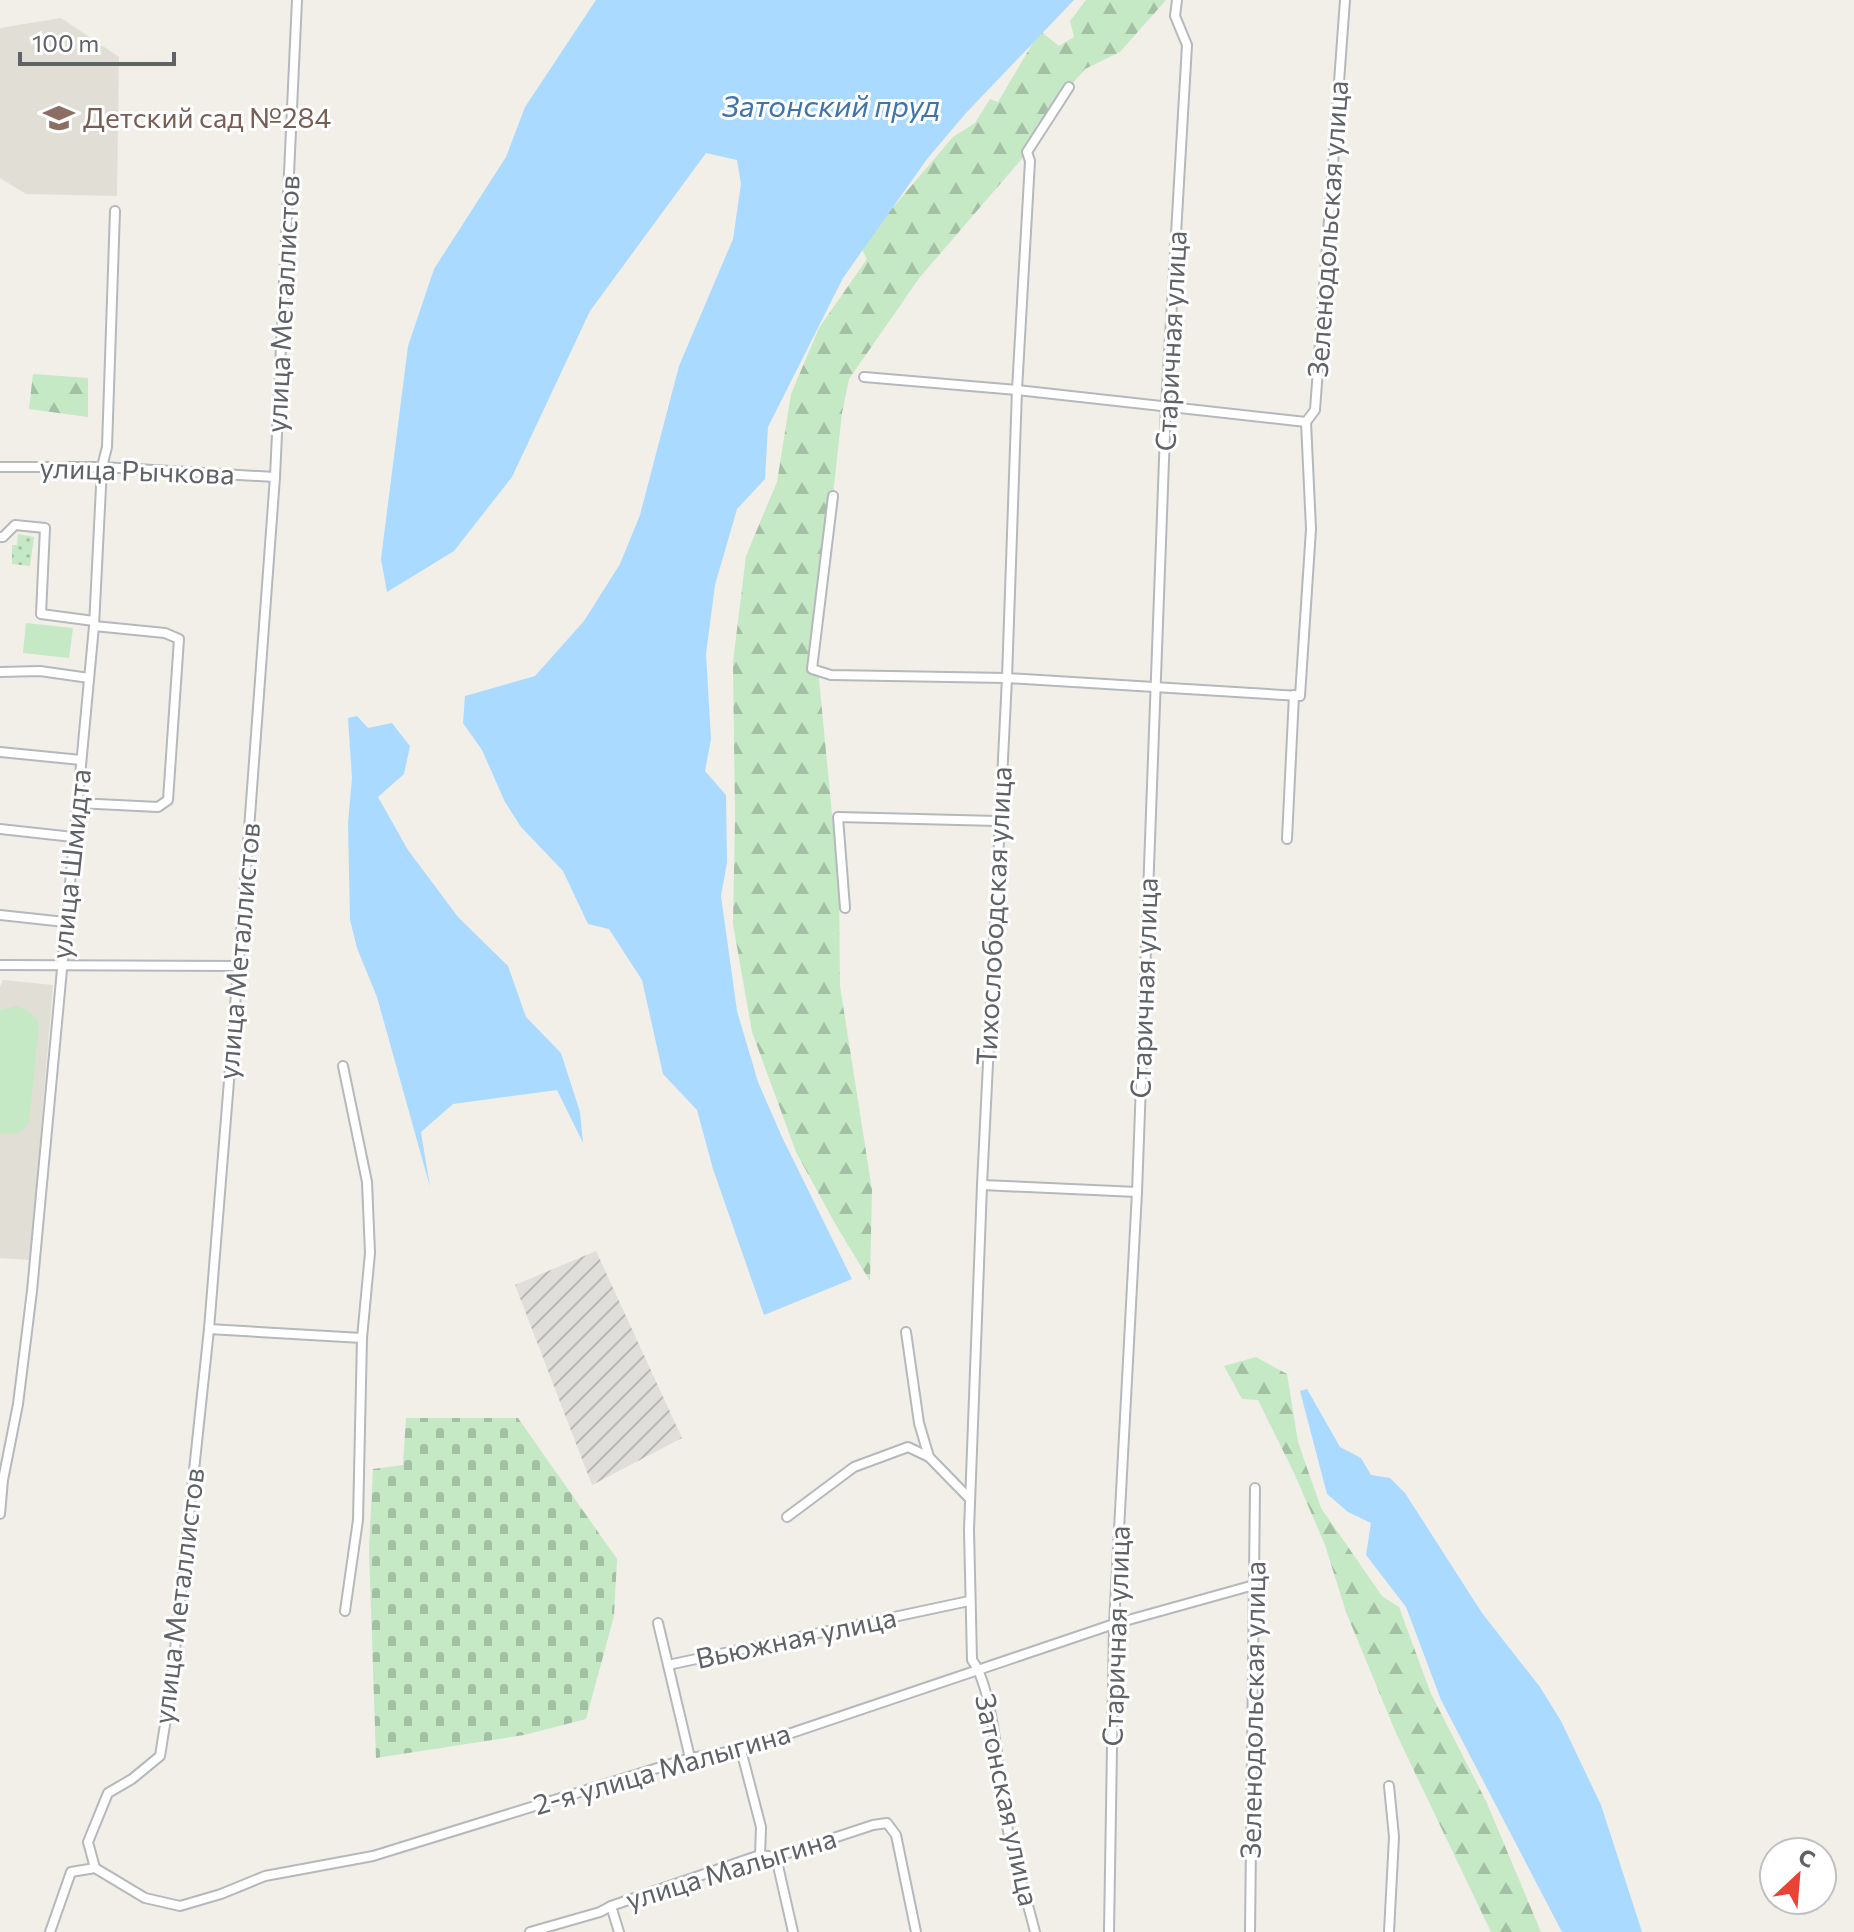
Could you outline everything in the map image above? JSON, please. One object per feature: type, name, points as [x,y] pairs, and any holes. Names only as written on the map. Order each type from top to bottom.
[{"type":"street","name":"улица Металлистов","points":[[95,1868],[88,1842],[108,1793],[132,1779],[160,1756],[171,1687],[209,1329],[275,477],[297,0]]},
{"type":"street","name":"Старичная улица","points":[[1109,1932],[1114,1624],[1137,1192],[1166,406],[1187,45],[1175,16],[1177,0]]},
{"type":"street","name":"Зеленодольская улица","points":[[1306,422],[1315,410],[1345,0]]},
{"type":"street","name":"Тихослободская улица","points":[[978,1668],[972,1660],[969,1601],[970,1499],[1017,390],[1030,161],[1027,152],[1069,87]]},
{"type":"street","name":"улица Шмидта","points":[[0,1514],[32,1291],[94,624],[102,467],[107,447],[115,211]]},
{"type":"street","points":[[864,377],[1017,390],[1306,422],[1311,529],[1287,839]]},
{"type":"street","name":"улица Рычкова","points":[[0,467],[102,467],[275,477]]},
{"type":"street","points":[[833,496],[812,669],[831,675],[1007,678],[1297,695]]},
{"type":"street","points":[[0,537],[15,525],[45,528],[41,614],[165,633],[179,639],[168,800],[158,807],[77,803]]},
{"type":"street","points":[[0,672],[40,671],[89,678]]},
{"type":"street","points":[[0,752],[81,760]]},
{"type":"street","points":[[845,908],[838,817],[998,821]]},
{"type":"street","points":[[0,829],[73,837]]},
{"type":"street","points":[[0,915],[65,922]]},
{"type":"street","points":[[0,965],[238,966]]},
{"type":"street","points":[[343,1066],[367,1182],[370,1253],[362,1338],[358,1520],[345,1611]]},
{"type":"street","points":[[982,1185],[1137,1192]]},
{"type":"street","points":[[209,1329],[362,1338]]},
{"type":"street","points":[[906,1332],[919,1423],[929,1457]]},
{"type":"street","points":[[787,1517],[854,1467],[908,1447],[929,1457],[970,1499]]},
{"type":"street","name":"Зеленодольская улица","points":[[1250,1932],[1255,1488]]},
{"type":"street","name":"2-я улица Малыгина","points":[[95,1868],[145,1898],[180,1906],[265,1876],[373,1856],[690,1758],[741,1750],[1114,1624],[1254,1585]]},
{"type":"street","name":"Вьюжная улица","points":[[690,1758],[668,1665],[969,1601]]},
{"type":"street","points":[[658,1623],[668,1665]]},
{"type":"street","name":"Затонская улица","points":[[978,1668],[992,1723],[1009,1834],[1035,1932]]},
{"type":"street","points":[[741,1750],[761,1827],[760,1855]]},
{"type":"street","points":[[1389,1786],[1394,1837],[1389,1932]]},
{"type":"street","name":"улица Малыгина","points":[[530,1932],[600,1912],[760,1855],[776,1857],[887,1823],[896,1835],[916,1932]]},
{"type":"street","points":[[776,1857],[793,1932]]},
{"type":"street","points":[[50,1932],[71,1872],[95,1868]]},
{"type":"street","points":[[611,1906],[619,1932]]},
{"type":"shaded area","name":"Детский сад №284","points":[[61,18],[119,57],[117,196],[26,194],[0,178],[0,28]]},
{"type":"shaded area","points":[[3,980],[53,985],[30,1260],[0,1258],[0,987]]},
{"type":"shaded area","points":[[596,1251],[682,1438],[592,1485],[515,1285]]},
{"type":"green space","points":[[1086,0],[1166,0],[1120,52],[1085,69],[1036,126],[1032,147],[920,277],[849,379],[842,413],[816,648],[839,887],[840,986],[872,1190],[870,1281],[796,1152],[752,1032],[733,924],[733,662],[746,556],[777,482],[791,394],[819,328],[867,259],[860,246],[953,137],[975,123],[990,99],[998,102],[1040,31],[1059,46],[1074,37],[1070,21]]},
{"type":"green space","points":[[33,374],[88,378],[88,417],[29,409]]},
{"type":"green space","points":[[18,534],[34,537],[30,566],[12,564],[12,545],[17,545]]},
{"type":"green space","points":[[26,623],[73,628],[69,658],[23,653]]},
{"type":"green space","points":[[16,1006],[30,1013],[39,1026],[29,1123],[20,1132],[8,1134],[0,1133],[0,1010]]},
{"type":"green space","points":[[1256,1357],[1287,1374],[1298,1442],[1321,1508],[1382,1596],[1399,1607],[1431,1694],[1486,1801],[1541,1932],[1491,1932],[1396,1733],[1346,1612],[1325,1545],[1295,1475],[1258,1400],[1242,1399],[1224,1366]]},
{"type":"green space","points":[[406,1418],[518,1418],[617,1559],[614,1616],[586,1719],[524,1735],[376,1758],[369,1549],[373,1469],[403,1465]]},
{"type":"water","name":"Затонский пруд","points":[[596,0],[1074,0],[966,113],[927,159],[843,278],[768,427],[765,479],[737,509],[715,585],[706,654],[711,739],[705,771],[726,795],[727,863],[721,896],[737,1011],[758,1082],[852,1279],[764,1315],[713,1169],[697,1110],[663,1074],[642,980],[609,929],[588,924],[563,871],[521,827],[505,802],[482,750],[463,723],[465,696],[535,676],[584,621],[620,564],[640,515],[679,366],[733,239],[741,184],[737,160],[706,153],[590,311],[512,477],[454,551],[387,592],[381,559],[408,346],[434,269],[506,157],[525,107]]},
{"type":"water","points":[[357,716],[368,728],[392,723],[410,746],[404,774],[378,797],[408,850],[458,917],[508,966],[526,1017],[561,1053],[580,1112],[583,1143],[557,1090],[453,1104],[421,1132],[430,1187],[377,997],[357,948],[350,920],[348,823],[352,778],[348,718]]},
{"type":"water","points":[[1307,1389],[1340,1447],[1361,1458],[1371,1475],[1390,1478],[1405,1493],[1482,1613],[1540,1687],[1561,1721],[1601,1805],[1642,1932],[1562,1932],[1441,1700],[1406,1607],[1366,1555],[1371,1523],[1348,1512],[1327,1494],[1300,1391]]},
{"type":"place","name":"Детский сад №284","points":[[59,118]]}]
